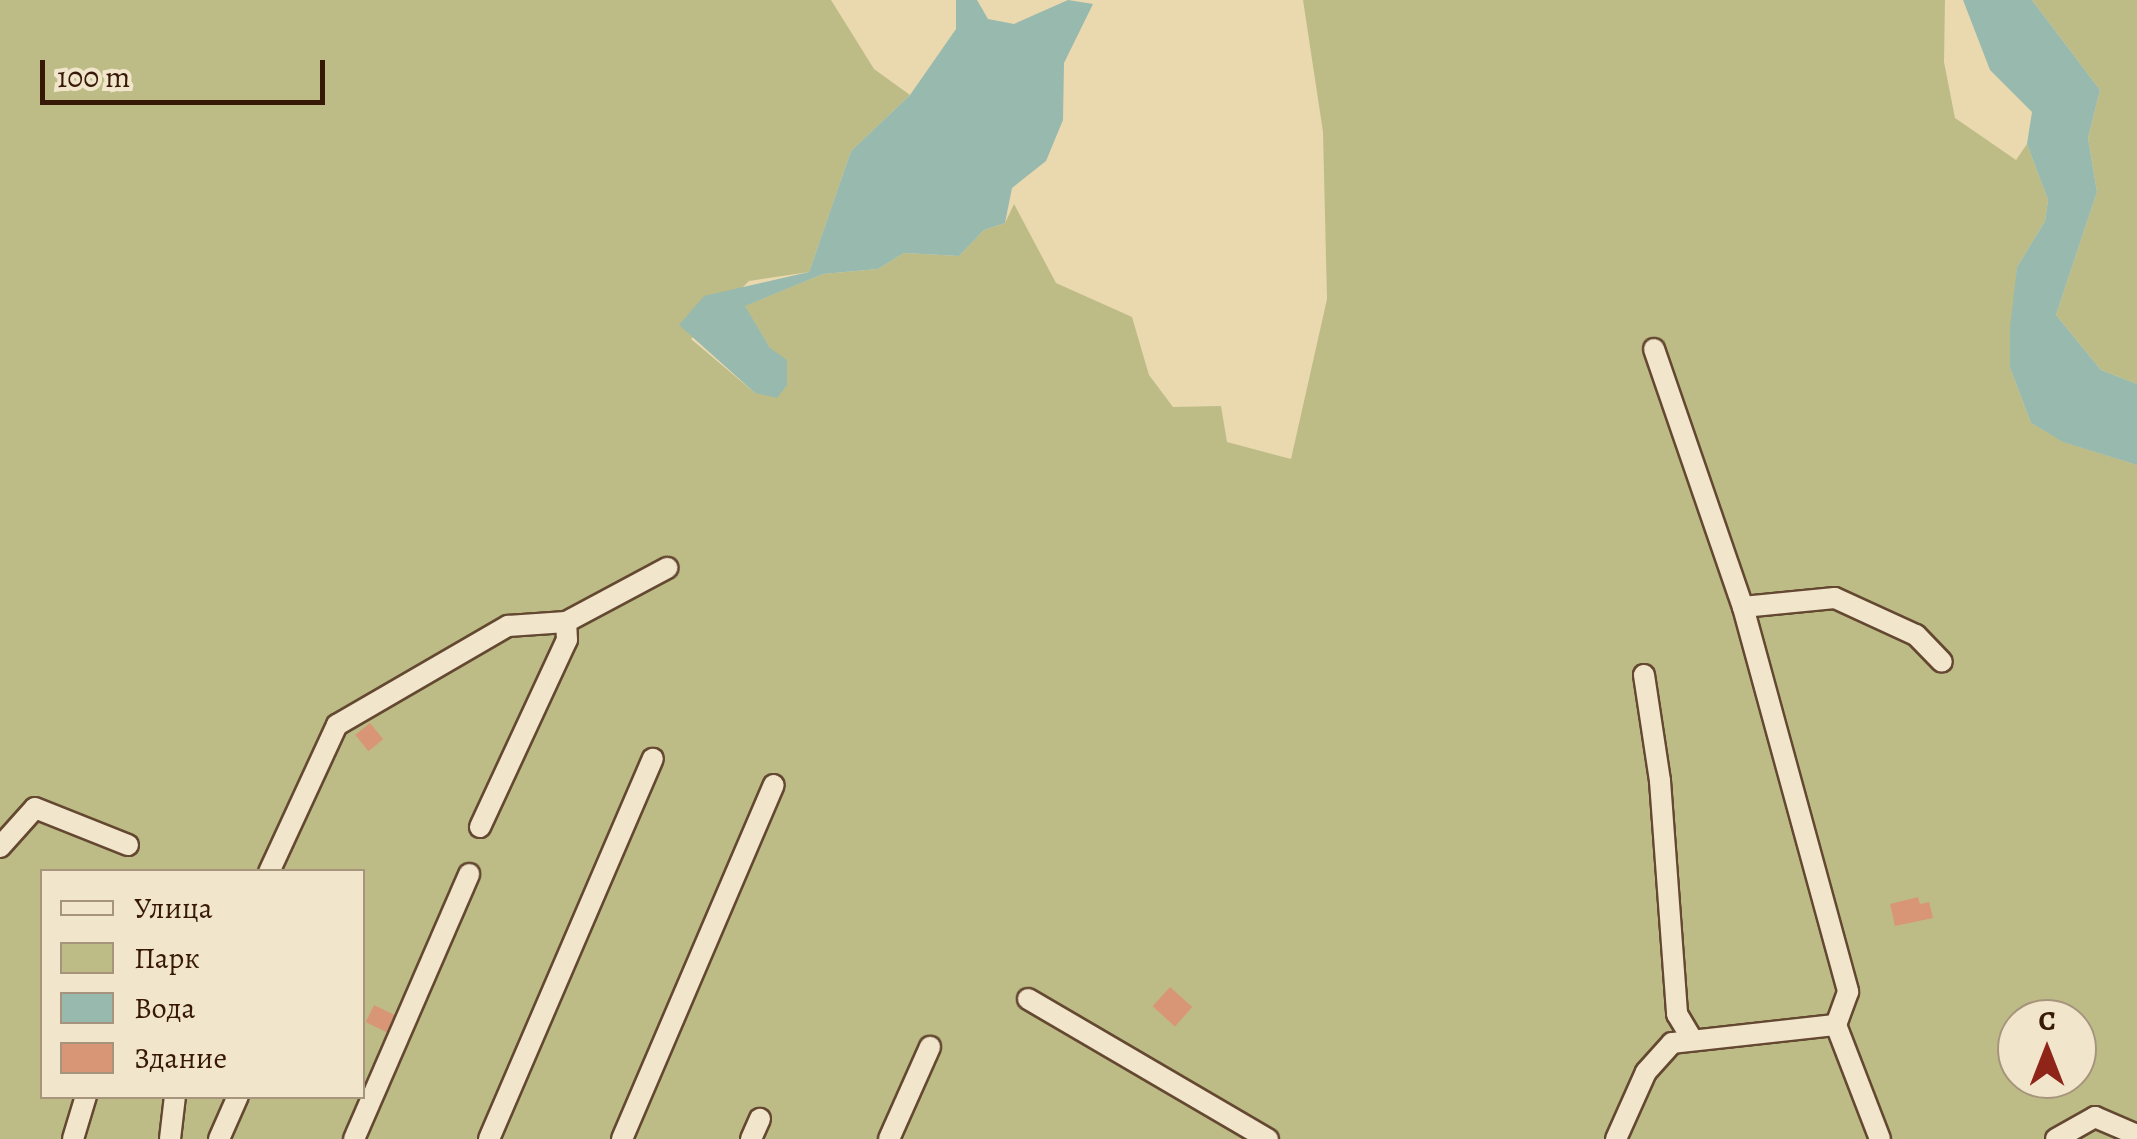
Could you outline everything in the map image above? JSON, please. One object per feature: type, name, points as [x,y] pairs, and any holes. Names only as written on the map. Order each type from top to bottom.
[{"type":"street","points":[[1654,349],[1743,607],[1848,992],[1836,1025],[1880,1139]]},
{"type":"street","points":[[270,869],[338,725],[508,626],[566,622],[667,568]]},
{"type":"street","points":[[1743,607],[1835,598],[1916,635],[1942,662]]},
{"type":"street","points":[[480,827],[567,640],[566,622]]},
{"type":"street","points":[[1644,675],[1660,781],[1676,1014],[1690,1036]]},
{"type":"street","points":[[490,1139],[653,760]]},
{"type":"street","points":[[622,1139],[774,785]]},
{"type":"street","points":[[0,847],[35,808],[128,845]]},
{"type":"street","points":[[354,1139],[469,874]]},
{"type":"street","points":[[1028,999],[1268,1139]]},
{"type":"street","points":[[1616,1139],[1646,1072],[1672,1043],[1690,1036],[1836,1025]]},
{"type":"street","points":[[888,1139],[930,1047]]},
{"type":"street","points":[[73,1139],[85,1099]]},
{"type":"street","points":[[170,1139],[175,1099]]},
{"type":"street","points":[[220,1139],[237,1099]]},
{"type":"street","points":[[2056,1139],[2094,1118],[2137,1134]]},
{"type":"green space","points":[[0,0],[831,0],[874,69],[910,95],[851,151],[809,272],[749,281],[691,339],[755,393],[770,348],[744,306],[823,274],[878,269],[904,253],[959,256],[984,230],[1005,223],[1014,204],[1056,283],[1132,317],[1149,375],[1173,407],[1221,406],[1227,442],[1291,459],[1327,299],[1323,132],[1303,0],[1945,0],[1944,62],[1955,118],[2016,160],[2027,144],[2048,200],[2045,221],[2017,267],[2010,368],[2031,423],[2064,442],[2137,465],[2137,1139],[0,1139]]},
{"type":"green space","points":[[2032,0],[2137,0],[2137,384],[2101,370],[2056,315],[2097,192],[2088,138],[2100,90]]},
{"type":"water","points":[[956,0],[977,0],[988,19],[1014,24],[1068,0],[1093,4],[1064,63],[1063,120],[1046,161],[1012,188],[1005,223],[984,230],[959,256],[904,253],[878,269],[823,274],[745,306],[770,348],[787,360],[787,385],[777,398],[755,393],[679,325],[704,296],[809,272],[851,151],[910,95],[956,29]]},
{"type":"water","points":[[1963,0],[2032,0],[2100,90],[2088,138],[2097,192],[2056,315],[2101,370],[2137,384],[2137,465],[2063,442],[2031,423],[2010,368],[2017,267],[2045,221],[2048,200],[2027,144],[2032,112],[1990,70]]},
{"type":"building","points":[[370,723],[383,739],[368,751],[355,735]]},
{"type":"building","points":[[1918,897],[1920,904],[1929,902],[1933,918],[1895,926],[1890,904]]},
{"type":"building","points":[[1170,987],[1192,1007],[1175,1026],[1153,1006]]},
{"type":"building","points":[[374,1005],[401,1018],[393,1035],[366,1022]]}]
